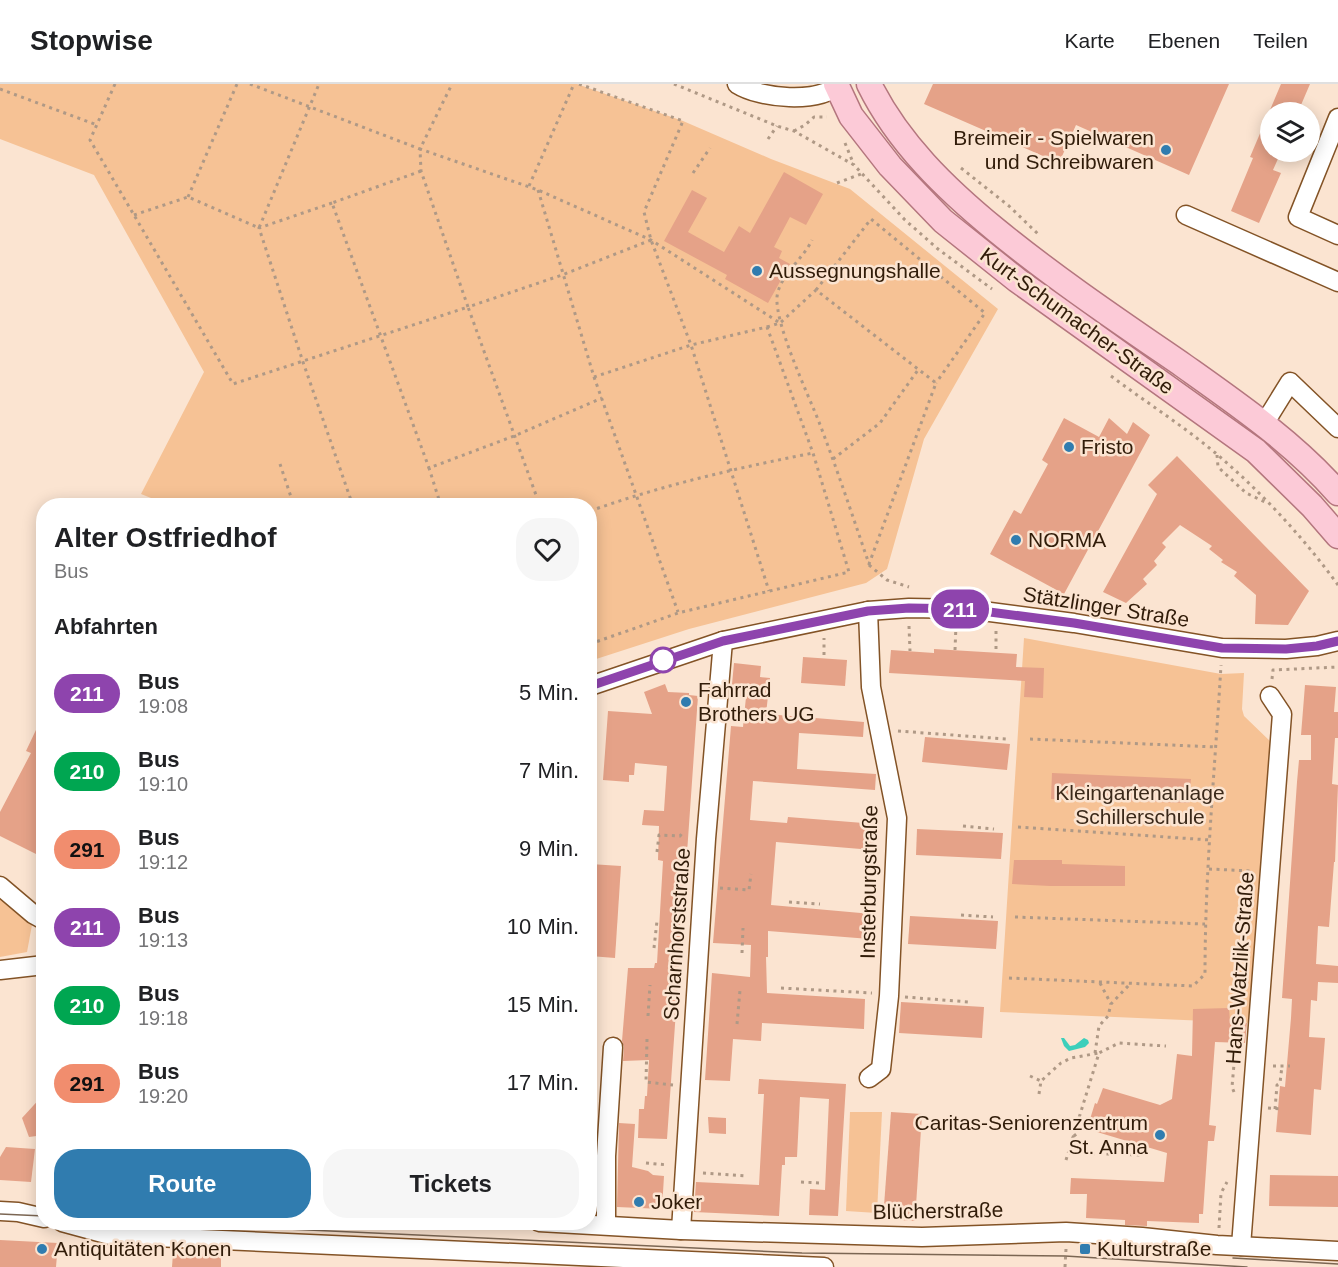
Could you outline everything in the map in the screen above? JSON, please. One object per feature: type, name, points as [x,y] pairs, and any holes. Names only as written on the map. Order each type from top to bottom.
[{"type":"main road","name":"Kurt-Schumacher-Straße","points":[[869,84],[903,139],[965,205],[1074,290],[1264,424],[1318,470],[1338,493]]},
{"type":"main road","name":"Kurt-Schumacher-Straße","points":[[838,85],[851,116],[890,166],[943,220],[1017,280],[1256,451],[1312,506],[1338,536]]},
{"type":"street","name":"Kurt-Schumacher-Straße","points":[[737,84],[746,90],[765,95],[794,97],[818,95],[838,85]]},
{"type":"street","points":[[1338,118],[1298,217],[1338,235]]},
{"type":"street","points":[[1186,215],[1338,282]]},
{"type":"street","points":[[1264,424],[1290,382],[1338,428]]},
{"type":"street","name":"Stätzlinger Straße","points":[[597,684],[723,641],[868,611],[909,608],[957,609],[1074,623],[1222,648],[1286,649],[1338,641]]},
{"type":"street","name":"Insterburgstraße","points":[[868,611],[871,687],[897,818],[889,995],[881,1069],[868,1078]]},
{"type":"street","name":"Scharnhorststraße","points":[[681,1230],[703,886],[723,641]]},
{"type":"street","name":"Hans-Watzlik-Straße","points":[[1241,1246],[1282,714],[1270,696]]},
{"type":"street","points":[[0,886],[36,916]]},
{"type":"street","points":[[0,970],[36,966]]},
{"type":"street","points":[[606,1226],[606,1156],[614,1047]]},
{"type":"street","points":[[0,1211],[36,1210]]},
{"type":"street","points":[[18,1212],[36,1216]]},
{"type":"street","name":"Blücherstraße","points":[[597,1225],[681,1230],[922,1236],[1053,1232],[1338,1251]]},
{"type":"street","points":[[125,1230],[532,1260],[824,1267]]},
{"type":"path","points":[[115,84],[90,140],[233,384],[562,275],[651,240]]},
{"type":"path","points":[[188,197],[237,84]]},
{"type":"path","points":[[250,84],[420,149],[529,186],[651,240],[780,323]]},
{"type":"path","points":[[319,84],[259,228],[350,498]]},
{"type":"path","points":[[452,84],[420,149],[421,171],[537,498]]},
{"type":"path","points":[[529,186],[574,84]]},
{"type":"path","points":[[579,84],[683,121],[644,212],[651,240],[691,345],[769,591]]},
{"type":"path","points":[[674,84],[777,126],[794,130]]},
{"type":"path","points":[[0,89],[97,124]]},
{"type":"path","points":[[768,139],[777,126]]},
{"type":"path","points":[[693,173],[710,148]]},
{"type":"path","points":[[956,164],[1009,206],[1040,236]]},
{"type":"path","points":[[134,215],[188,197],[259,228],[421,171]]},
{"type":"path","points":[[837,183],[862,174]]},
{"type":"path","points":[[538,190],[594,377],[678,613]]},
{"type":"path","points":[[332,203],[382,335],[438,498]]},
{"type":"path","points":[[594,377],[691,345],[780,323],[816,290],[871,219],[985,313],[936,383],[869,564]]},
{"type":"path","points":[[812,240],[808,250],[785,278],[777,296],[780,323],[833,459],[869,564],[887,580],[909,587]]},
{"type":"path","points":[[816,290],[936,383]]},
{"type":"path","points":[[597,641],[678,613],[849,572],[813,453],[767,327]]},
{"type":"path","points":[[833,459],[880,423],[918,370]]},
{"type":"path","points":[[429,468],[514,436],[602,398]]},
{"type":"path","points":[[597,509],[636,495],[729,470],[813,453]]},
{"type":"path","points":[[1272,505],[1246,493],[1218,467],[1217,455],[1272,505],[1323,563],[1338,585]]},
{"type":"path","points":[[280,464],[291,498]]},
{"type":"path","points":[[909,608],[910,651]]},
{"type":"path","points":[[955,650],[957,609]]},
{"type":"path","points":[[1009,978],[1193,986],[1205,974],[1209,840],[1222,648]]},
{"type":"path","points":[[1270,696],[1273,670],[1338,667]]},
{"type":"path","points":[[879,730],[1006,739]]},
{"type":"path","points":[[1030,739],[1216,747]]},
{"type":"path","points":[[963,826],[994,828]]},
{"type":"path","points":[[1018,827],[1209,840]]},
{"type":"path","points":[[657,852],[659,835],[680,836],[684,831]]},
{"type":"path","points":[[1209,869],[1270,872]]},
{"type":"path","points":[[703,886],[749,890],[751,874]]},
{"type":"path","points":[[789,902],[820,904]]},
{"type":"path","points":[[961,915],[993,917]]},
{"type":"path","points":[[1015,917],[1205,924]]},
{"type":"path","points":[[654,948],[657,921]]},
{"type":"path","points":[[742,953],[743,928]]},
{"type":"path","points":[[1100,983],[1111,1004]]},
{"type":"path","points":[[648,1016],[650,985]]},
{"type":"path","points":[[1066,1160],[1097,1053],[1099,1026],[1108,1016],[1111,1004],[1129,985]]},
{"type":"path","points":[[781,987],[969,1002]]},
{"type":"path","points":[[736,1024],[740,990]]},
{"type":"path","points":[[647,1039],[646,1083],[690,1087]]},
{"type":"path","points":[[1039,1094],[1041,1080],[1067,1059],[1097,1053],[1119,1043],[1166,1046]]},
{"type":"path","points":[[1091,1044],[1096,1044]]},
{"type":"path","points":[[1275,1109],[1277,1085],[1281,1083],[1282,1066]]},
{"type":"path","points":[[1030,1076],[1041,1080]]},
{"type":"path","points":[[1074,1134],[1089,1153]]},
{"type":"path","points":[[1069,1153],[1143,1155]]},
{"type":"path","points":[[684,1173],[746,1176]]},
{"type":"path","points":[[801,1182],[821,1184]]},
{"type":"green space","points":[[0,84],[577,84],[683,121],[771,159],[850,189],[998,309],[924,439],[887,569],[866,583],[689,629],[597,659],[597,498],[151,498],[141,494],[204,372],[94,175],[0,139]]},
{"type":"green space","name":"Kleingartenanlage Schillerschule","points":[[1024,638],[1221,674],[1244,673],[1242,709],[1244,716],[1272,743],[1253,1023],[1000,1012]]},
{"type":"green space","points":[[0,898],[32,925],[27,952],[0,957]]},
{"type":"green space","points":[[850,1112],[882,1112],[877,1213],[846,1211]]},
{"type":"water","points":[[1061,1038],[1064,1038],[1070,1046],[1084,1038],[1089,1043],[1085,1047],[1069,1051]]},
{"type":"building","name":"Breimeir - Spielwaren und Schreibwaren","points":[[933,84],[1229,84],[1189,175],[1076,125],[1059,163],[924,104]]},
{"type":"building","points":[[1281,84],[1310,84],[1302,102],[1273,102]]},
{"type":"building","points":[[1260,133],[1260,162],[1277,162],[1273,170],[1281,173],[1259,223],[1231,211],[1253,158],[1250,157]]},
{"type":"building","points":[[784,172],[823,194],[806,225],[790,217],[774,247],[782,251],[779,258],[790,264],[768,303],[725,279],[727,275],[664,241],[692,190],[707,198],[688,232],[724,252],[739,226],[750,233]]},
{"type":"building","points":[[1064,418],[1099,437],[1109,418],[1127,434],[1133,422],[1150,435],[1064,594],[990,554],[1014,510],[1021,514],[1048,464],[1042,460]]},
{"type":"building","points":[[1177,456],[1309,591],[1288,625],[1255,624],[1256,595],[1234,576],[1237,572],[1221,562],[1223,560],[1209,549],[1212,546],[1180,525],[1162,543],[1166,547],[1154,561],[1157,565],[1143,579],[1147,584],[1126,603],[1103,592],[1157,494],[1148,485]]},
{"type":"building","points":[[934,649],[1017,654],[1016,667],[1044,668],[1043,698],[1024,697],[1025,681],[889,673],[891,650],[934,653]]},
{"type":"building","points":[[803,657],[847,660],[845,686],[801,683]]},
{"type":"building","points":[[734,663],[761,666],[760,677],[770,678],[766,714],[864,722],[863,737],[799,733],[797,769],[876,774],[875,790],[753,781],[750,820],[787,823],[788,817],[876,824],[873,850],[776,842],[771,905],[872,914],[870,939],[768,931],[768,957],[766,957],[767,993],[865,999],[864,1029],[762,1023],[761,1041],[733,1039],[730,1081],[705,1080],[712,973],[750,977],[751,945],[713,943],[731,726],[743,727],[746,697],[731,695]]},
{"type":"building","points":[[665,684],[668,692],[698,696],[667,1139],[638,1138],[639,1109],[644,1109],[645,1096],[647,1096],[649,1060],[623,1061],[622,1041],[628,968],[654,968],[657,963],[663,861],[658,860],[659,826],[642,825],[644,810],[664,811],[667,766],[635,763],[634,775],[629,775],[629,782],[603,780],[608,711],[652,714],[644,692]]},
{"type":"building","points":[[1305,685],[1336,687],[1334,712],[1338,712],[1338,738],[1335,738],[1332,784],[1338,785],[1335,862],[1329,927],[1318,926],[1316,964],[1338,966],[1338,983],[1318,982],[1317,1001],[1311,1000],[1309,1037],[1325,1038],[1321,1090],[1314,1089],[1311,1135],[1276,1132],[1280,1086],[1285,1087],[1291,1018],[1292,999],[1282,998],[1299,760],[1311,760],[1311,735],[1301,735]]},
{"type":"building","points":[[36,730],[36,854],[0,836],[0,812],[31,753],[26,751]]},
{"type":"building","points":[[925,737],[1010,744],[1007,770],[922,762]]},
{"type":"building","points":[[1052,773],[1191,779],[1189,803],[1051,799]]},
{"type":"building","points":[[917,829],[1003,833],[1001,859],[916,855]]},
{"type":"building","points":[[1014,860],[1062,860],[1062,864],[1125,866],[1125,886],[1012,884]]},
{"type":"building","points":[[597,864],[621,866],[615,958],[597,957]]},
{"type":"building","points":[[910,916],[998,921],[996,949],[908,944]]},
{"type":"building","points":[[901,1002],[984,1007],[982,1038],[899,1033]]},
{"type":"building","name":"Caritas-Seniorenzentrum St. Anna","points":[[1229,1008],[1230,1022],[1247,1023],[1245,1043],[1215,1042],[1209,1125],[1216,1126],[1214,1141],[1208,1141],[1203,1214],[1199,1214],[1199,1223],[1147,1221],[1147,1226],[1125,1225],[1125,1220],[1086,1218],[1087,1194],[1070,1194],[1071,1178],[1164,1182],[1167,1153],[1087,1129],[1095,1103],[1097,1104],[1103,1088],[1160,1105],[1172,1099],[1177,1054],[1192,1056],[1193,1009]]},
{"type":"building","points":[[759,1079],[846,1084],[838,1216],[809,1215],[810,1189],[825,1190],[829,1099],[800,1097],[797,1157],[785,1157],[785,1165],[782,1165],[779,1216],[694,1212],[696,1182],[759,1185],[764,1094],[758,1094]]},
{"type":"building","points":[[36,1103],[36,1136],[29,1137],[22,1118]]},
{"type":"building","points":[[891,1112],[922,1114],[915,1221],[883,1219]]},
{"type":"building","points":[[708,1117],[726,1118],[726,1134],[709,1133]]},
{"type":"building","points":[[619,1123],[635,1124],[632,1167],[648,1171],[653,1175],[664,1176],[662,1209],[617,1207]]},
{"type":"building","points":[[6,1147],[35,1149],[31,1182],[0,1180],[0,1157]]},
{"type":"building","points":[[1270,1175],[1338,1176],[1338,1207],[1269,1206]]},
{"type":"building","points":[[0,1240],[58,1243],[56,1267],[0,1267]]},
{"type":"building","points":[[173,1253],[221,1255],[221,1267],[172,1267]]},
{"type":"tram line","points":[[0,1214],[36,1216]]},
{"type":"tram line","points":[[310,1230],[802,1253],[1065,1256],[1247,1267]]},
{"type":"tram line","points":[[1233,1258],[1338,1264]]},
{"type":"bus line","name":"211","points":[[597,683],[666,658],[723,641],[868,611],[909,608],[967,609],[1074,623],[1222,648],[1286,649],[1338,641]]},
{"type":"place","name":"Breimeir - Spielwaren und Schreibwaren","points":[[1166,150]]},
{"type":"place","name":"Aussegnungshalle","points":[[757,271]]},
{"type":"place","name":"Fristo","points":[[1069,447]]},
{"type":"place","name":"NORMA","points":[[1016,540]]},
{"type":"place","name":"Fahrrad Brothers UG","points":[[686,702]]},
{"type":"place","name":"Caritas-Seniorenzentrum St. Anna","points":[[1160,1135]]},
{"type":"place","name":"Joker","points":[[639,1202]]},
{"type":"place","name":"Antiquitäten Konen","points":[[42,1249]]},
{"type":"place","name":"Kulturstraße","points":[[1085,1249]]}]
